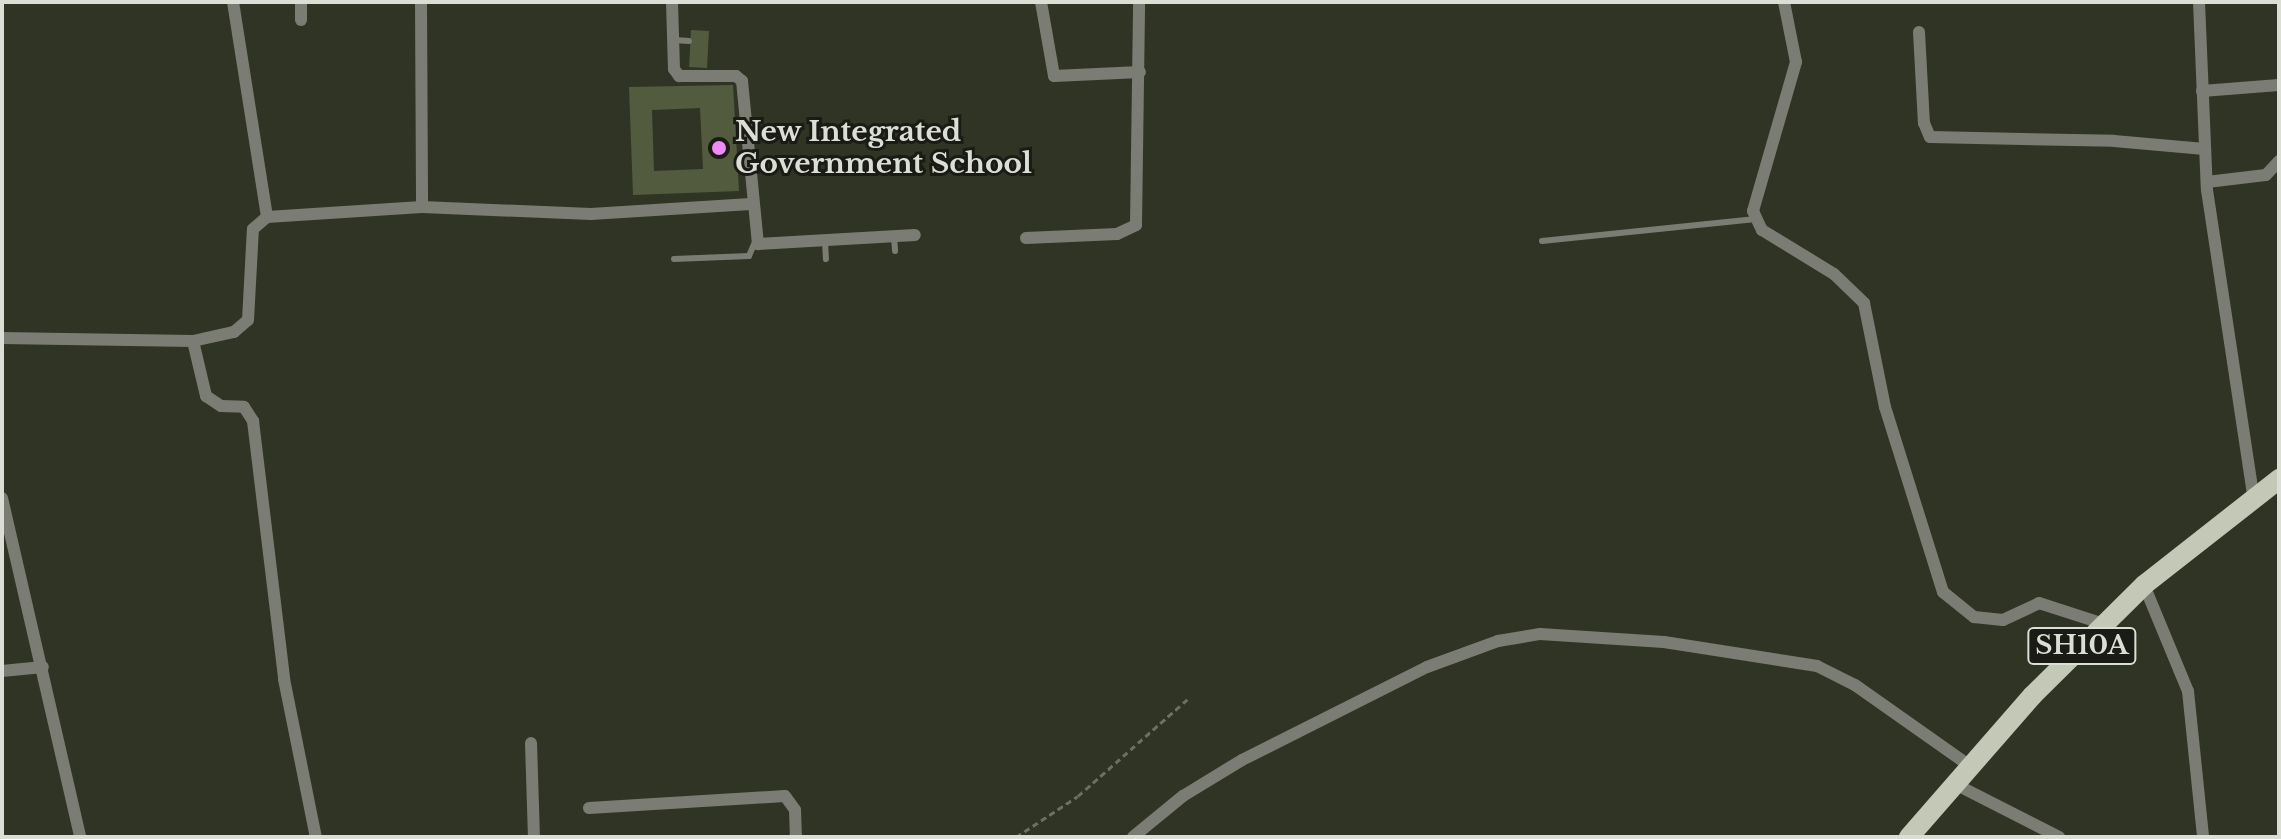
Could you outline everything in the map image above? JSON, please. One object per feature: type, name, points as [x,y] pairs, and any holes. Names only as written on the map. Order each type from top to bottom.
[{"type":"main road","name":"SH10A","points":[[1909,837],[1970,766],[2144,585],[2279,479]]},
{"type":"street","points":[[233,2],[267,217]]},
{"type":"street","points":[[301,2],[301,20]]},
{"type":"street","points":[[421,2],[422,207]]},
{"type":"street","points":[[672,2],[679,76],[736,76],[742,81],[755,238],[765,246],[915,235]]},
{"type":"street","points":[[1041,2],[1054,76],[1140,72]]},
{"type":"street","points":[[1026,238],[1117,234],[1136,225],[1139,2]]},
{"type":"street","points":[[1784,2],[1796,62],[1756,197],[1756,219],[1762,230],[1853,289],[1864,303],[1885,407],[1928,549],[1951,603],[1974,617],[1997,621],[2039,603],[2104,624]]},
{"type":"street","points":[[2199,2],[2207,182],[2254,499]]},
{"type":"street","points":[[1919,32],[1924,123],[1930,137],[2114,141],[2205,149]]},
{"type":"street","points":[[2202,91],[2279,85]]},
{"type":"street","points":[[2207,182],[2266,175],[2279,161]]},
{"type":"street","points":[[2,338],[193,341],[234,332],[248,320],[253,229],[267,217],[422,207],[591,214],[751,204]]},
{"type":"street","points":[[193,341],[206,396],[221,406],[244,407],[253,421],[284,679],[316,837]]},
{"type":"street","points":[[2,498],[80,837]]},
{"type":"street","points":[[2144,585],[2188,691],[2203,837]]},
{"type":"street","points":[[1133,837],[1231,766],[1427,667],[1498,641],[1540,634],[1664,642],[1817,666],[1855,685],[1970,766]]},
{"type":"street","points":[[2,671],[43,667]]},
{"type":"street","points":[[531,743],[534,837]]},
{"type":"street","points":[[1955,784],[2059,837]]},
{"type":"street","points":[[589,808],[785,796],[795,810],[796,837]]},
{"type":"lane","points":[[674,40],[689,41]]},
{"type":"lane","points":[[1542,241],[1756,219]]},
{"type":"lane","points":[[894,236],[895,251]]},
{"type":"lane","points":[[674,259],[749,256],[755,238]]},
{"type":"lane","points":[[825,241],[826,259]]},
{"type":"path","points":[[1016,837],[1065,806],[1190,697]]},
{"type":"building","points":[[691,30],[709,31],[707,68],[689,67]]},
{"type":"building","name":"New Integrated Government School","points":[[733,85],[739,191],[633,195],[629,87]],"holes":[[[700,108],[703,169],[654,171],[652,110]]]},
{"type":"place","name":"New Integrated Government School","points":[[719,148]]}]
